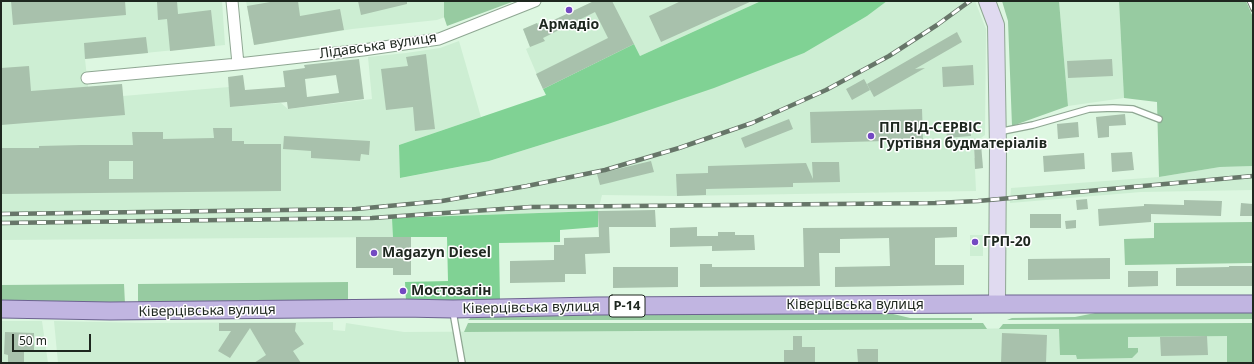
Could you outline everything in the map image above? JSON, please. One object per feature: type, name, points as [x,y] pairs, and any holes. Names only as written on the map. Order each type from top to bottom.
[{"type":"main road","points":[[987,1],[996,25],[998,132],[997,304]]},
{"type":"main road","name":"Ківерцівська вулиця","points":[[1,309],[110,311],[395,308],[453,309],[604,306],[1253,304]]},
{"type":"street","points":[[232,1],[238,64]]},
{"type":"street","name":"Лідавська вулиця","points":[[87,78],[238,64],[363,50],[439,39],[535,1]]},
{"type":"lane","points":[[998,132],[1032,125],[1089,109],[1113,108],[1132,110],[1159,119]]},
{"type":"lane","points":[[453,309],[462,363]]},
{"type":"shaded area","points":[[1,1],[222,1],[225,45],[85,59],[88,87],[122,84],[123,96],[229,87],[230,107],[281,103],[288,109],[372,99],[368,57],[440,48],[459,41],[481,117],[399,145],[401,178],[489,161],[608,124],[867,16],[887,1],[975,1],[986,29],[985,135],[974,143],[974,158],[982,158],[983,168],[975,169],[976,191],[677,196],[602,195],[598,211],[393,218],[393,237],[1,240]]},
{"type":"shaded area","points":[[246,1],[488,1],[437,20],[352,29],[254,45]]},
{"type":"shaded area","points":[[594,1],[761,1],[640,56],[634,44],[543,89],[526,49],[530,47],[523,29],[537,23],[550,22]]},
{"type":"shaded area","points":[[1002,1],[1059,1],[1068,106],[1012,126],[1008,21]]},
{"type":"shaded area","points":[[1059,1],[1119,1],[1124,98],[1068,106]]},
{"type":"shaded area","points":[[1119,1],[1246,1],[1253,17],[1253,166],[1220,167],[1159,177],[1157,102],[1124,98]]},
{"type":"shaded area","points":[[444,2],[512,2],[447,26],[444,17]]},
{"type":"shaded area","points":[[1253,166],[1253,190],[1141,192],[1010,203],[1011,188],[1159,177],[1220,167]]},
{"type":"shaded area","points":[[1253,222],[1253,263],[1125,265],[1124,239],[1154,238],[1154,223]]},
{"type":"shaded area","points":[[970,235],[983,235],[983,256],[970,256]]},
{"type":"shaded area","points":[[348,282],[348,300],[138,302],[138,284]]},
{"type":"shaded area","points":[[124,284],[125,304],[1,303],[1,285]]},
{"type":"shaded area","points":[[889,313],[910,318],[972,318],[972,320],[468,320],[474,315]]},
{"type":"shaded area","points":[[1095,313],[1253,313],[1253,319],[1007,320],[1012,318],[1075,317]]},
{"type":"shaded area","points":[[1,321],[42,321],[48,363],[1,363]]},
{"type":"shaded area","points":[[54,321],[145,323],[333,322],[333,330],[345,331],[346,323],[404,332],[1245,327],[1253,363],[58,363]]},
{"type":"shaded area","points":[[468,323],[983,323],[987,329],[464,332]]},
{"type":"shaded area","points":[[1253,323],[1253,363],[1227,363],[1227,336],[1128,337],[1128,348],[1138,348],[1138,352],[1132,358],[1077,359],[1076,355],[1060,355],[1059,329],[999,329],[1003,324]]},
{"type":"green space","points":[[761,1],[887,1],[867,16],[804,53],[714,88],[608,124],[489,161],[400,178],[399,145],[546,95],[543,89],[634,44],[640,56]]},
{"type":"green space","points":[[598,211],[598,227],[560,230],[560,242],[499,243],[500,301],[406,301],[405,282],[448,281],[447,237],[393,237],[392,218]]},
{"type":"building","points":[[11,1],[125,1],[126,15],[13,25]]},
{"type":"building","points":[[177,1],[178,14],[211,10],[215,46],[170,51],[167,19],[158,20],[157,2]]},
{"type":"building","points":[[276,1],[298,1],[300,16],[340,9],[344,30],[254,45],[247,6]]},
{"type":"building","points":[[358,1],[407,1],[407,4],[361,15]]},
{"type":"building","points":[[594,1],[612,1],[634,44],[543,89],[536,74],[608,38],[595,12],[543,38],[545,41],[530,47],[523,29],[537,23],[539,27]]},
{"type":"building","points":[[681,1],[752,1],[661,42],[649,16]]},
{"type":"building","points":[[957,32],[962,42],[915,69],[925,68],[874,97],[867,84]]},
{"type":"building","points":[[146,37],[148,53],[85,59],[84,43]]},
{"type":"building","points":[[426,54],[435,129],[415,131],[413,107],[386,110],[381,69],[408,66],[406,57]]},
{"type":"building","points":[[359,59],[364,99],[288,109],[287,102],[230,107],[228,77],[243,75],[245,90],[285,87],[283,71],[305,68],[304,65]],"holes":[[[336,75],[339,93],[307,97],[305,79]]]},
{"type":"building","points":[[1112,59],[1113,76],[1068,78],[1067,61]]},
{"type":"building","points":[[973,65],[974,85],[943,87],[942,67]]},
{"type":"building","points":[[29,66],[31,91],[122,84],[125,115],[1,125],[1,68]]},
{"type":"building","points":[[864,79],[870,90],[852,100],[846,89]]},
{"type":"building","points":[[922,109],[923,140],[811,143],[810,112]]},
{"type":"building","points":[[1125,114],[1126,125],[1109,126],[1109,137],[1098,138],[1096,117]]},
{"type":"building","points":[[789,119],[793,129],[745,148],[741,138]]},
{"type":"building","points":[[1078,122],[1079,137],[1058,139],[1057,124]]},
{"type":"building","points":[[970,124],[971,136],[947,138],[946,126]]},
{"type":"building","points":[[213,128],[232,128],[232,141],[244,141],[244,144],[281,144],[281,191],[1,194],[1,148],[133,145],[132,132],[163,132],[163,139],[214,138]],"holes":[[[109,161],[133,161],[133,179],[109,179]]]},
{"type":"building","points":[[284,136],[370,141],[369,155],[361,154],[360,161],[311,158],[311,151],[283,149]]},
{"type":"building","points":[[981,144],[983,168],[975,169],[974,145]]},
{"type":"building","points":[[1132,152],[1134,170],[1112,172],[1111,153]]},
{"type":"building","points":[[1084,153],[1085,169],[1044,172],[1043,156]]},
{"type":"building","points":[[651,161],[654,172],[600,185],[597,174]]},
{"type":"building","points":[[812,162],[839,162],[840,182],[793,183],[793,187],[706,189],[706,195],[677,196],[676,174],[708,173],[708,166],[806,163],[813,179]]},
{"type":"building","points":[[1087,199],[1088,209],[1077,210],[1076,200]]},
{"type":"building","points":[[1184,200],[1222,201],[1221,216],[1151,214],[1151,222],[1099,226],[1098,209],[1144,206],[1144,204],[1184,205]]},
{"type":"building","points":[[1241,203],[1253,204],[1253,216],[1240,216]]},
{"type":"building","points":[[655,210],[656,227],[609,227],[610,253],[585,254],[586,274],[565,274],[565,282],[510,283],[510,261],[554,260],[554,245],[564,245],[564,238],[599,237],[598,211]]},
{"type":"building","points":[[1030,214],[1061,214],[1061,228],[1030,228]]},
{"type":"building","points":[[1076,220],[1076,228],[1066,229],[1065,221]]},
{"type":"building","points":[[697,227],[697,236],[718,236],[718,232],[735,232],[735,235],[754,235],[755,250],[712,251],[712,246],[670,247],[670,228]]},
{"type":"building","points":[[957,227],[957,237],[935,238],[935,265],[964,265],[964,285],[835,287],[835,267],[890,266],[889,238],[840,239],[840,253],[819,253],[820,286],[700,287],[700,264],[712,264],[712,267],[804,267],[803,228]]},
{"type":"building","name":"Magazyn Diesel","points":[[356,237],[411,237],[411,275],[393,275],[393,268],[356,268]]},
{"type":"building","points":[[1110,258],[1110,279],[1028,280],[1028,259]]},
{"type":"building","points":[[1253,266],[1253,286],[1176,286],[1176,268]]},
{"type":"building","points":[[613,267],[678,267],[678,287],[613,288]]},
{"type":"building","points":[[1128,271],[1158,271],[1158,286],[1128,287]]},
{"type":"building","points":[[219,323],[296,323],[295,331],[304,344],[293,351],[301,363],[254,363],[266,355],[250,328],[230,358],[218,351],[231,331],[219,331]]},
{"type":"building","points":[[5,332],[34,333],[34,351],[24,350],[24,363],[8,363],[8,355],[4,354]]},
{"type":"building","points":[[1002,333],[1047,335],[1046,363],[1001,363]]},
{"type":"building","points":[[793,336],[802,336],[802,347],[815,347],[815,363],[784,363],[784,350],[793,350]]},
{"type":"building","points":[[1207,336],[1208,355],[1161,356],[1160,337]]},
{"type":"building","points":[[857,349],[878,349],[878,363],[858,363]]},
{"type":"railway","points":[[1,214],[356,209],[442,201],[605,170],[679,148],[752,123],[826,90],[889,56],[937,25],[970,1]]},
{"type":"railway","points":[[1249,1],[1253,10]]},
{"type":"railway","points":[[1,223],[372,218],[531,207],[935,203],[978,201],[1253,176]]},
{"type":"place","name":"Армадіо","points":[[569,10]]},
{"type":"place","name":"ПП ВІД-СЕРВІС Гуртівня будматеріалів","points":[[871,136]]},
{"type":"place","name":"ГРП-20","points":[[975,242]]},
{"type":"place","name":"Magazyn Diesel","points":[[374,253]]},
{"type":"place","name":"Мостозагін","points":[[403,291]]}]
